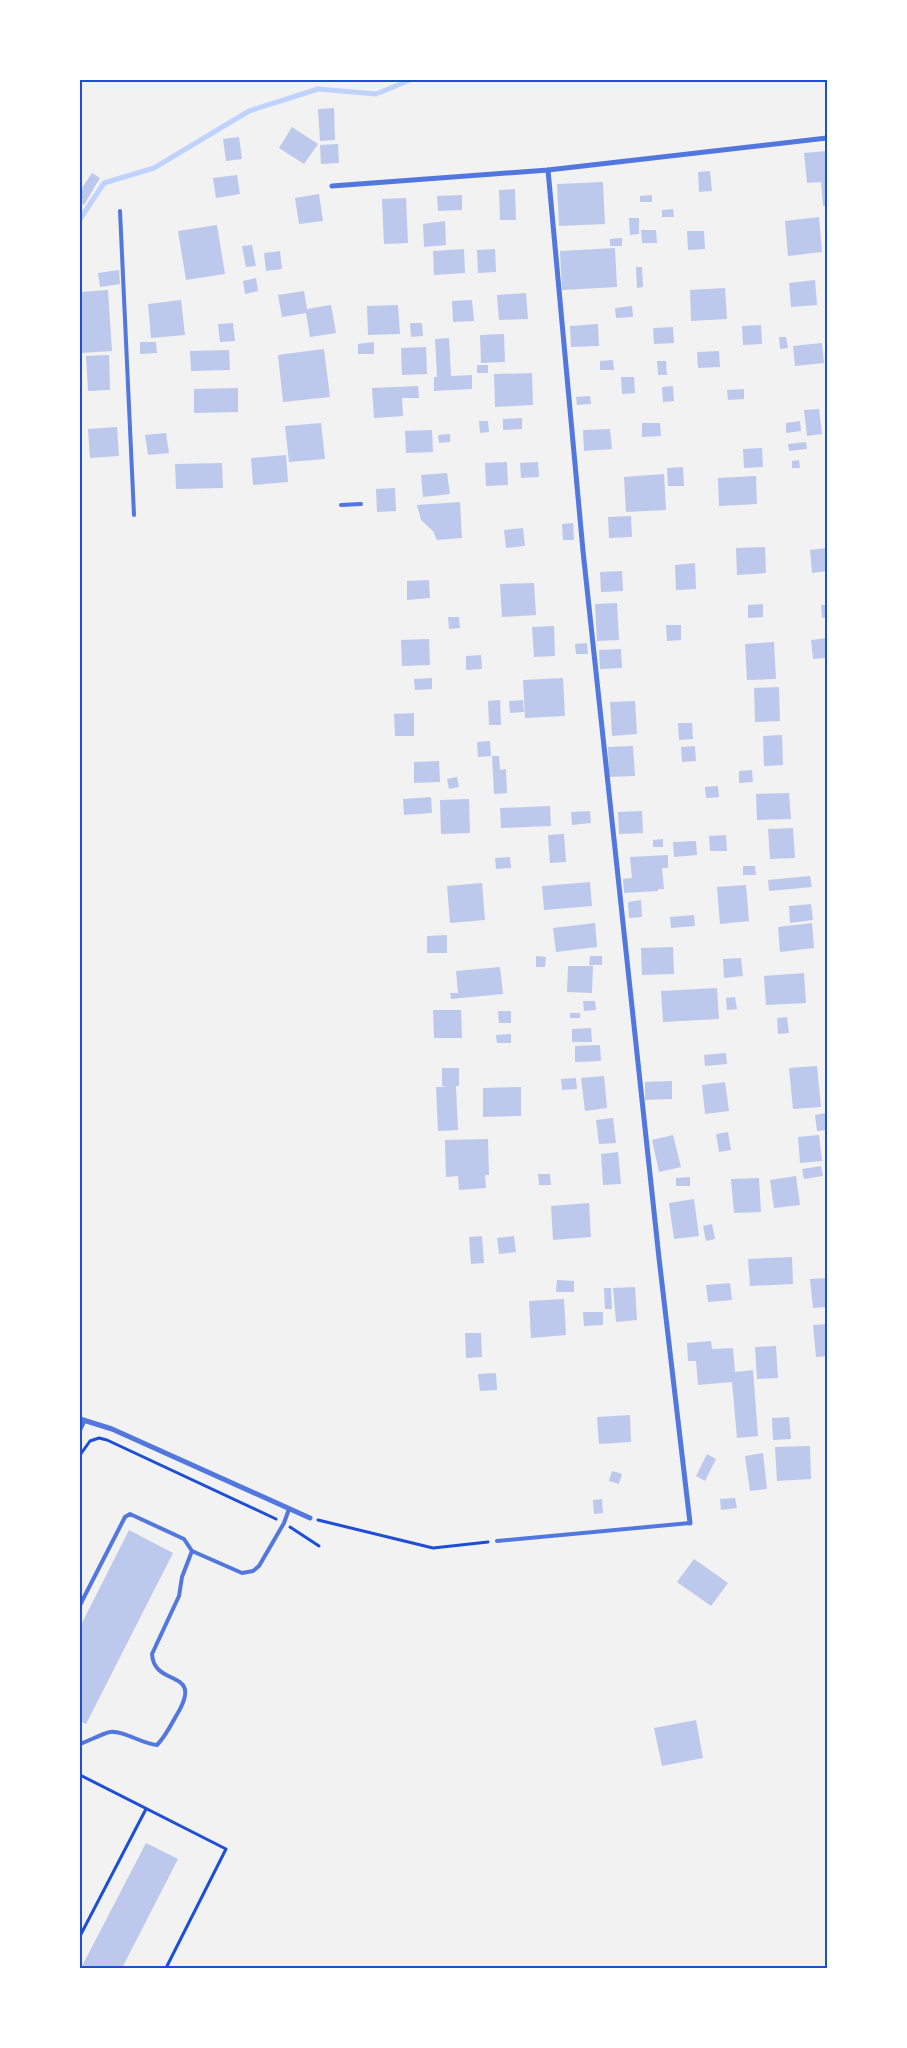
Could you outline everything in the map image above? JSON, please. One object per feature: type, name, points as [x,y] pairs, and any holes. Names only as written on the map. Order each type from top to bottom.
[{"type":"street","points":[[332,186],[548,170],[827,138]]},
{"type":"street","points":[[548,170],[582,551],[690,1523]]},
{"type":"street","points":[[80,1429],[82,1420],[112,1430],[310,1518]]},
{"type":"lane","points":[[120,211],[134,515]]},
{"type":"lane","points":[[341,505],[361,504]]},
{"type":"lane","points":[[80,1604],[125,1517],[130,1514],[184,1539],[192,1551],[242,1572],[253,1571],[259,1566],[284,1523],[289,1509]]},
{"type":"lane","points":[[497,1541],[690,1523]]},
{"type":"lane","points":[[80,1744],[111,1732],[147,1745],[156,1745],[163,1739],[185,1701],[187,1692],[184,1685],[159,1670],[153,1663],[152,1654],[179,1596],[182,1577],[192,1551]]},
{"type":"path","points":[[80,1455],[90,1440],[99,1438],[107,1440],[270,1515],[319,1546]]},
{"type":"path","points":[[310,1518],[433,1548],[497,1541]]},
{"type":"path","points":[[80,1775],[226,1849],[166,1968]]},
{"type":"path","points":[[80,1936],[146,1809]]},
{"type":"building","points":[[334,108],[335,140],[320,141],[318,109]]},
{"type":"building","points":[[292,127],[318,144],[304,164],[279,148]]},
{"type":"building","points":[[239,137],[242,159],[226,161],[223,139]]},
{"type":"building","points":[[338,144],[339,163],[321,164],[320,145]]},
{"type":"building","points":[[827,151],[827,206],[823,206],[821,182],[807,183],[804,153]]},
{"type":"building","points":[[710,171],[712,191],[699,192],[698,172]]},
{"type":"building","points":[[92,173],[100,178],[84,205],[80,202],[80,191]]},
{"type":"building","points":[[237,175],[240,194],[216,198],[213,178]]},
{"type":"building","points":[[603,182],[605,224],[559,226],[557,184]]},
{"type":"building","points":[[515,189],[516,220],[500,220],[499,190]]},
{"type":"building","points":[[319,194],[323,221],[299,224],[295,198]]},
{"type":"building","points":[[462,195],[462,210],[438,211],[437,196]]},
{"type":"building","points":[[652,195],[652,202],[640,202],[640,196]]},
{"type":"building","points":[[406,198],[408,243],[384,244],[382,199]]},
{"type":"building","points":[[673,209],[674,217],[662,217],[662,210]]},
{"type":"building","points":[[819,217],[822,252],[788,256],[785,221]]},
{"type":"building","points":[[629,218],[639,218],[639,234],[630,235]]},
{"type":"building","points":[[445,221],[446,245],[424,247],[423,224]]},
{"type":"building","points":[[217,225],[225,274],[186,280],[178,231]]},
{"type":"building","points":[[641,230],[656,230],[657,243],[642,243]]},
{"type":"building","points":[[687,231],[704,231],[705,249],[688,250]]},
{"type":"building","points":[[622,238],[622,246],[610,246],[610,239]]},
{"type":"building","points":[[252,245],[256,266],[246,267],[242,246]]},
{"type":"building","points":[[615,248],[617,287],[562,290],[560,251]]},
{"type":"building","points":[[464,249],[465,273],[434,275],[433,251]]},
{"type":"building","points":[[495,249],[496,272],[478,273],[477,250]]},
{"type":"building","points":[[280,251],[282,269],[266,271],[264,253]]},
{"type":"building","points":[[636,267],[642,267],[643,287],[637,288]]},
{"type":"building","points":[[119,270],[120,284],[100,287],[98,273]]},
{"type":"building","points":[[256,278],[258,291],[245,294],[243,281]]},
{"type":"building","points":[[815,280],[817,305],[791,307],[789,283]]},
{"type":"building","points":[[725,288],[727,319],[691,321],[690,290]]},
{"type":"building","points":[[108,290],[112,351],[80,353],[80,292]]},
{"type":"building","points":[[304,291],[307,309],[331,305],[336,333],[310,337],[306,313],[282,317],[278,295]]},
{"type":"building","points":[[526,293],[528,319],[499,320],[497,295]]},
{"type":"building","points":[[181,300],[185,335],[151,338],[148,304]]},
{"type":"building","points":[[472,300],[474,321],[453,322],[452,301]]},
{"type":"building","points":[[398,305],[400,334],[368,335],[367,306]]},
{"type":"building","points":[[632,306],[633,317],[616,318],[615,308]]},
{"type":"building","points":[[233,323],[235,341],[220,342],[218,324]]},
{"type":"building","points":[[410,323],[422,323],[423,336],[411,337]]},
{"type":"building","points":[[598,324],[599,346],[571,347],[570,326]]},
{"type":"building","points":[[761,325],[762,344],[743,345],[742,326]]},
{"type":"building","points":[[673,327],[674,343],[654,344],[653,328]]},
{"type":"building","points":[[504,334],[505,362],[481,363],[480,335]]},
{"type":"building","points":[[779,337],[786,337],[788,348],[780,349]]},
{"type":"building","points":[[449,338],[451,376],[472,375],[472,389],[434,391],[434,377],[437,377],[435,339]]},
{"type":"building","points":[[140,342],[156,342],[157,353],[140,354]]},
{"type":"building","points":[[374,342],[374,354],[358,354],[358,344]]},
{"type":"building","points":[[822,343],[824,363],[795,366],[793,346]]},
{"type":"building","points":[[426,347],[427,374],[402,375],[401,348]]},
{"type":"building","points":[[324,349],[330,397],[283,402],[278,355]]},
{"type":"building","points":[[229,350],[230,370],[191,371],[190,351]]},
{"type":"building","points":[[719,351],[720,367],[698,368],[697,352]]},
{"type":"building","points":[[109,355],[110,390],[88,391],[86,356]]},
{"type":"building","points":[[613,360],[614,370],[600,370],[600,361]]},
{"type":"building","points":[[657,361],[666,361],[667,375],[658,375]]},
{"type":"building","points":[[477,365],[488,365],[488,373],[477,373]]},
{"type":"building","points":[[532,373],[533,405],[495,407],[494,374]]},
{"type":"building","points":[[621,377],[634,377],[635,393],[622,394]]},
{"type":"building","points":[[418,386],[419,398],[402,398],[403,416],[374,418],[372,388]]},
{"type":"building","points":[[673,386],[674,401],[663,402],[662,387]]},
{"type":"building","points":[[238,388],[238,412],[194,413],[194,389]]},
{"type":"building","points":[[744,389],[744,399],[728,400],[727,390]]},
{"type":"building","points":[[590,396],[591,404],[577,405],[576,397]]},
{"type":"building","points":[[819,409],[822,434],[807,436],[804,410]]},
{"type":"building","points":[[522,418],[522,429],[503,430],[503,419]]},
{"type":"building","points":[[479,421],[488,421],[489,432],[480,433]]},
{"type":"building","points":[[800,421],[801,431],[786,433],[786,423]]},
{"type":"building","points":[[321,423],[325,459],[289,462],[285,426]]},
{"type":"building","points":[[642,423],[660,423],[661,436],[642,437]]},
{"type":"building","points":[[117,427],[119,456],[90,458],[88,429]]},
{"type":"building","points":[[610,429],[612,449],[584,451],[583,430]]},
{"type":"building","points":[[432,430],[433,452],[406,453],[405,431]]},
{"type":"building","points":[[166,433],[169,453],[148,455],[145,435]]},
{"type":"building","points":[[450,434],[450,442],[439,443],[438,435]]},
{"type":"building","points":[[806,442],[807,449],[789,451],[788,444]]},
{"type":"building","points":[[762,448],[763,467],[744,468],[743,449]]},
{"type":"building","points":[[286,455],[288,482],[253,485],[251,458]]},
{"type":"building","points":[[799,460],[800,468],[792,468],[792,461]]},
{"type":"building","points":[[507,462],[508,485],[486,486],[485,463]]},
{"type":"building","points":[[538,462],[539,477],[521,478],[520,463]]},
{"type":"building","points":[[222,463],[223,488],[176,489],[175,464]]},
{"type":"building","points":[[683,467],[684,486],[668,486],[667,468]]},
{"type":"building","points":[[447,473],[450,494],[423,497],[421,475]]},
{"type":"building","points":[[664,474],[666,510],[626,512],[624,477]]},
{"type":"building","points":[[756,476],[757,504],[719,506],[718,478]]},
{"type":"building","points":[[395,488],[396,511],[377,512],[376,489]]},
{"type":"building","points":[[460,502],[462,538],[437,540],[433,531],[421,520],[417,505]]},
{"type":"building","points":[[631,516],[632,537],[609,538],[608,517]]},
{"type":"building","points":[[573,523],[574,540],[563,540],[562,524]]},
{"type":"building","points":[[523,528],[525,546],[506,548],[504,530]]},
{"type":"building","points":[[765,547],[766,573],[737,575],[736,548]]},
{"type":"building","points":[[827,548],[827,571],[812,573],[810,550]]},
{"type":"building","points":[[695,563],[696,589],[676,590],[675,565]]},
{"type":"building","points":[[622,571],[623,591],[601,592],[600,572]]},
{"type":"building","points":[[429,580],[430,598],[407,600],[407,581]]},
{"type":"building","points":[[534,583],[536,615],[502,617],[500,584]]},
{"type":"building","points":[[617,603],[619,640],[597,641],[595,604]]},
{"type":"building","points":[[763,604],[763,617],[748,618],[748,605]]},
{"type":"building","points":[[821,605],[827,605],[827,617],[822,618]]},
{"type":"building","points":[[448,617],[459,617],[460,628],[449,629]]},
{"type":"building","points":[[666,625],[681,625],[681,640],[667,641]]},
{"type":"building","points":[[554,626],[555,656],[534,657],[532,627]]},
{"type":"building","points":[[827,638],[827,658],[813,659],[811,640]]},
{"type":"building","points":[[429,639],[430,665],[402,666],[401,640]]},
{"type":"building","points":[[774,642],[776,679],[747,680],[745,644]]},
{"type":"building","points":[[587,643],[588,654],[576,654],[575,644]]},
{"type":"building","points":[[621,649],[622,668],[600,669],[599,650]]},
{"type":"building","points":[[481,655],[482,669],[466,670],[466,656]]},
{"type":"building","points":[[432,678],[432,689],[415,690],[414,679]]},
{"type":"building","points":[[563,678],[565,716],[525,718],[523,680]]},
{"type":"building","points":[[779,687],[780,721],[755,722],[754,688]]},
{"type":"building","points":[[500,700],[501,725],[489,725],[488,701]]},
{"type":"building","points":[[523,700],[524,712],[510,713],[509,701]]},
{"type":"building","points":[[635,701],[637,734],[612,736],[610,702]]},
{"type":"building","points":[[414,713],[414,736],[395,736],[394,714]]},
{"type":"building","points":[[678,723],[692,723],[693,739],[679,740]]},
{"type":"building","points":[[782,735],[783,765],[764,766],[763,736]]},
{"type":"building","points":[[490,741],[491,756],[478,757],[477,742]]},
{"type":"building","points":[[633,746],[635,776],[609,777],[608,747]]},
{"type":"building","points":[[695,746],[696,761],[682,762],[681,747]]},
{"type":"building","points":[[492,756],[499,756],[500,770],[506,769],[507,793],[494,794]]},
{"type":"building","points":[[439,761],[440,782],[414,783],[414,762]]},
{"type":"building","points":[[752,770],[753,782],[739,783],[739,771]]},
{"type":"building","points":[[457,777],[459,787],[449,789],[447,779]]},
{"type":"building","points":[[718,786],[719,797],[706,798],[705,787]]},
{"type":"building","points":[[789,793],[791,819],[757,820],[756,794]]},
{"type":"building","points":[[431,797],[432,813],[404,815],[403,799]]},
{"type":"building","points":[[469,799],[470,833],[441,834],[440,800]]},
{"type":"building","points":[[550,806],[551,826],[501,828],[500,808]]},
{"type":"building","points":[[590,811],[591,823],[572,825],[571,812]]},
{"type":"building","points":[[642,811],[643,833],[619,834],[618,812]]},
{"type":"building","points":[[793,828],[795,858],[770,859],[768,829]]},
{"type":"building","points":[[564,834],[566,862],[550,863],[548,835]]},
{"type":"building","points":[[726,835],[727,851],[710,851],[709,836]]},
{"type":"building","points":[[663,839],[663,847],[653,847],[653,840]]},
{"type":"building","points":[[696,841],[697,855],[674,857],[673,842]]},
{"type":"building","points":[[668,855],[668,868],[662,868],[664,889],[624,893],[623,879],[632,878],[630,857]]},
{"type":"building","points":[[510,857],[511,868],[496,869],[495,858]]},
{"type":"building","points":[[743,866],[755,866],[756,875],[743,875]]},
{"type":"building","points":[[810,876],[812,887],[769,891],[768,880]]},
{"type":"building","points":[[590,882],[592,906],[544,910],[542,886]]},
{"type":"building","points":[[482,883],[485,920],[450,923],[447,886]]},
{"type":"building","points":[[746,885],[749,921],[720,924],[717,887]]},
{"type":"building","points":[[641,900],[642,917],[629,918],[628,902]]},
{"type":"building","points":[[811,904],[813,920],[790,923],[789,906]]},
{"type":"building","points":[[694,915],[695,926],[671,928],[670,917]]},
{"type":"building","points":[[595,923],[597,947],[556,952],[553,928]]},
{"type":"building","points":[[812,923],[814,948],[780,952],[778,927]]},
{"type":"building","points":[[447,935],[447,953],[427,953],[427,936]]},
{"type":"building","points":[[673,947],[674,974],[642,975],[641,948]]},
{"type":"building","points":[[536,956],[546,957],[545,967],[536,967]]},
{"type":"building","points":[[590,956],[602,956],[602,965],[589,965]]},
{"type":"building","points":[[741,958],[743,976],[724,978],[723,959]]},
{"type":"building","points":[[568,966],[593,966],[592,993],[567,992]]},
{"type":"building","points":[[500,967],[503,994],[451,999],[450,993],[458,993],[456,971]]},
{"type":"building","points":[[804,973],[806,1003],[766,1005],[764,976]]},
{"type":"building","points":[[717,988],[719,1019],[663,1022],[661,991]]},
{"type":"building","points":[[735,997],[737,1009],[727,1010],[726,998]]},
{"type":"building","points":[[583,1001],[595,1001],[596,1010],[584,1011]]},
{"type":"building","points":[[433,1010],[461,1010],[462,1038],[434,1038]]},
{"type":"building","points":[[498,1011],[511,1011],[511,1023],[499,1023]]},
{"type":"building","points":[[570,1013],[580,1013],[580,1018],[570,1018]]},
{"type":"building","points":[[787,1017],[789,1033],[778,1034],[777,1018]]},
{"type":"building","points":[[591,1028],[592,1042],[572,1042],[572,1029]]},
{"type":"building","points":[[511,1034],[511,1043],[497,1043],[496,1035]]},
{"type":"building","points":[[600,1045],[601,1061],[575,1062],[575,1046]]},
{"type":"building","points":[[726,1053],[727,1064],[705,1066],[704,1055]]},
{"type":"building","points":[[817,1066],[821,1107],[793,1109],[789,1068]]},
{"type":"building","points":[[442,1068],[459,1068],[459,1086],[456,1086],[458,1130],[438,1131],[436,1087],[447,1087],[442,1086]]},
{"type":"building","points":[[604,1076],[607,1108],[585,1111],[581,1078]]},
{"type":"building","points":[[576,1078],[577,1089],[562,1090],[561,1079]]},
{"type":"building","points":[[672,1081],[672,1099],[645,1100],[645,1082]]},
{"type":"building","points":[[725,1082],[729,1111],[705,1114],[702,1085]]},
{"type":"building","points":[[521,1087],[521,1116],[483,1117],[483,1088]]},
{"type":"building","points":[[827,1113],[827,1130],[817,1131],[815,1115]]},
{"type":"building","points":[[613,1118],[616,1143],[599,1144],[596,1120]]},
{"type":"building","points":[[728,1132],[731,1150],[719,1152],[716,1134]]},
{"type":"building","points":[[673,1135],[681,1167],[659,1172],[652,1140]]},
{"type":"building","points":[[819,1135],[822,1161],[800,1163],[798,1137]]},
{"type":"building","points":[[488,1139],[489,1175],[485,1175],[486,1188],[459,1190],[458,1176],[446,1177],[445,1140]]},
{"type":"building","points":[[618,1152],[621,1184],[603,1185],[601,1154]]},
{"type":"building","points":[[821,1166],[823,1176],[804,1179],[802,1169]]},
{"type":"building","points":[[538,1174],[550,1174],[551,1185],[539,1185]]},
{"type":"building","points":[[796,1176],[800,1205],[774,1208],[770,1180]]},
{"type":"building","points":[[690,1177],[690,1186],[676,1186],[676,1178]]},
{"type":"building","points":[[759,1178],[761,1212],[734,1213],[731,1179]]},
{"type":"building","points":[[694,1199],[699,1236],[674,1239],[669,1203]]},
{"type":"building","points":[[589,1203],[591,1237],[553,1240],[551,1206]]},
{"type":"building","points":[[712,1224],[715,1239],[706,1241],[703,1226]]},
{"type":"building","points":[[482,1236],[484,1263],[471,1264],[469,1237]]},
{"type":"building","points":[[514,1236],[516,1252],[499,1254],[497,1238]]},
{"type":"building","points":[[792,1257],[793,1284],[750,1286],[748,1259]]},
{"type":"building","points":[[827,1278],[827,1307],[813,1308],[810,1279]]},
{"type":"building","points":[[557,1280],[574,1281],[574,1292],[556,1292]]},
{"type":"building","points":[[730,1283],[732,1300],[708,1302],[706,1285]]},
{"type":"building","points":[[635,1287],[637,1320],[616,1322],[613,1288]]},
{"type":"building","points":[[604,1288],[611,1288],[612,1309],[605,1309]]},
{"type":"building","points":[[564,1299],[566,1335],[531,1338],[529,1301]]},
{"type":"building","points":[[583,1312],[603,1312],[603,1325],[584,1326]]},
{"type":"building","points":[[827,1324],[827,1356],[816,1357],[813,1325]]},
{"type":"building","points":[[465,1333],[481,1333],[482,1357],[466,1358]]},
{"type":"building","points":[[711,1341],[712,1349],[733,1348],[735,1372],[753,1370],[758,1436],[737,1438],[732,1382],[698,1385],[696,1361],[688,1361],[687,1343]]},
{"type":"building","points":[[776,1346],[778,1378],[757,1379],[755,1347]]},
{"type":"building","points":[[496,1373],[497,1390],[480,1391],[478,1374]]},
{"type":"building","points":[[630,1415],[631,1442],[599,1444],[597,1417]]},
{"type":"building","points":[[789,1417],[791,1439],[773,1440],[772,1418]]},
{"type":"building","points":[[810,1446],[811,1479],[777,1481],[775,1447]]},
{"type":"building","points":[[763,1453],[767,1489],[750,1491],[745,1456]]},
{"type":"building","points":[[707,1454],[716,1459],[705,1481],[696,1476]]},
{"type":"building","points":[[612,1471],[622,1474],[619,1484],[609,1481]]},
{"type":"building","points":[[735,1498],[737,1508],[721,1510],[720,1499]]},
{"type":"building","points":[[602,1499],[603,1513],[594,1514],[593,1500]]},
{"type":"building","points":[[129,1530],[173,1553],[86,1724],[80,1721],[80,1627]]},
{"type":"building","points":[[694,1559],[728,1583],[711,1606],[677,1582]]},
{"type":"building","points":[[696,1720],[703,1758],[662,1766],[654,1728]]},
{"type":"building","points":[[146,1843],[178,1859],[122,1968],[81,1968]]},
{"type":"waterway","points":[[80,219],[104,183],[154,168],[249,111],[318,89],[376,94],[410,80]]}]
